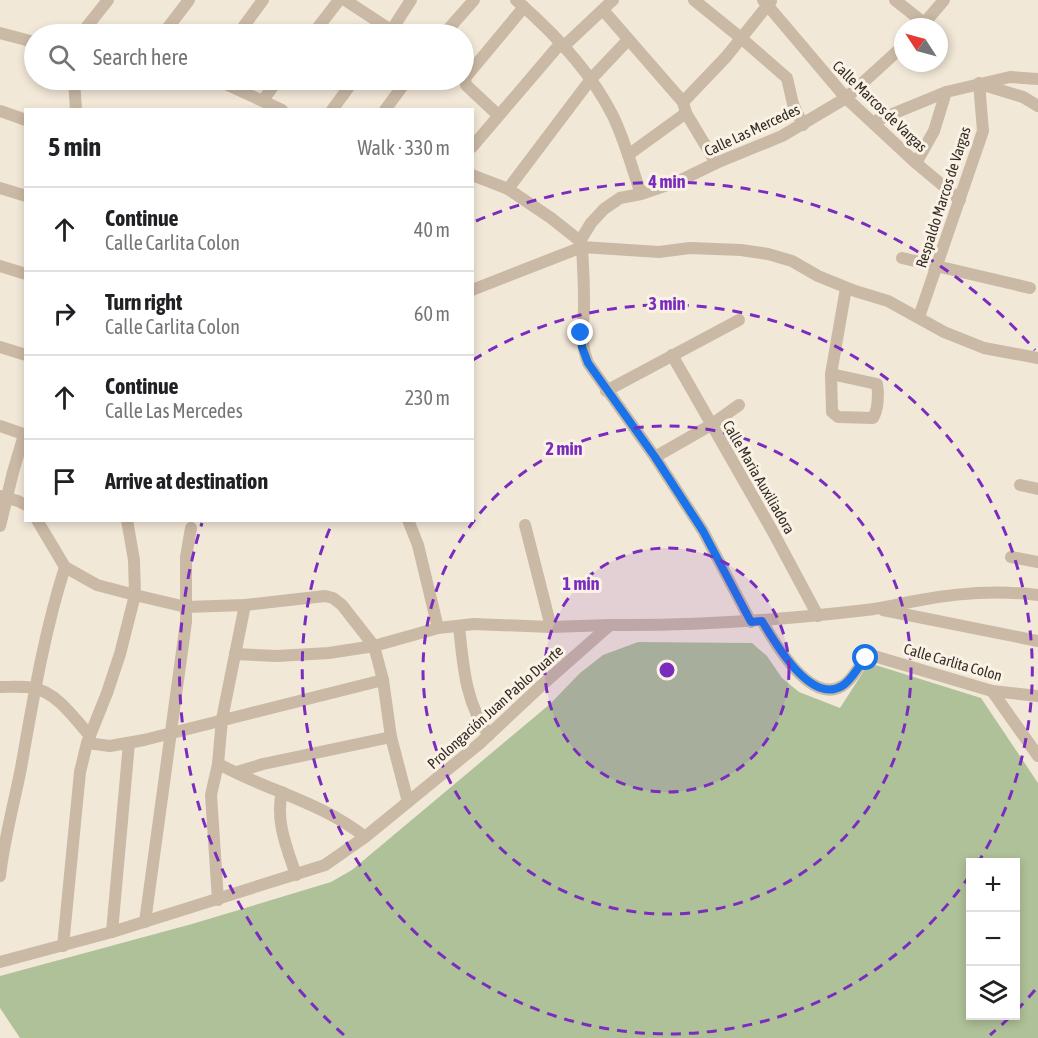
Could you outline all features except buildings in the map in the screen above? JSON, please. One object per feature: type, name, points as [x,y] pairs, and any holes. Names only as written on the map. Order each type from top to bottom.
[{"type":"street","points":[[89,24],[108,0]]},
{"type":"street","points":[[171,24],[189,0]]},
{"type":"street","points":[[245,24],[263,0]]},
{"type":"street","points":[[321,24],[339,0]]},
{"type":"street","points":[[345,0],[379,24]]},
{"type":"street","points":[[397,24],[411,0]]},
{"type":"street","points":[[453,24],[474,0]]},
{"type":"street","points":[[474,145],[562,46],[613,0]]},
{"type":"street","points":[[694,0],[787,78],[793,104],[803,125]]},
{"type":"street","points":[[895,0],[914,18]]},
{"type":"street","points":[[928,18],[944,0]]},
{"type":"street","points":[[628,154],[684,107],[768,2]]},
{"type":"street","name":"Calle Marcos de Vargas","points":[[768,2],[846,98],[960,200]]},
{"type":"street","points":[[474,66],[520,3],[591,79],[613,116],[641,194]]},
{"type":"street","points":[[603,10],[684,107],[716,163]]},
{"type":"street","points":[[0,33],[24,39]]},
{"type":"street","points":[[508,189],[591,79],[628,40]]},
{"type":"street","name":"Calle Las Mercedes","points":[[581,244],[591,223],[604,208],[620,198],[641,194],[679,181],[803,125],[846,98],[894,54]]},
{"type":"street","points":[[873,122],[946,92],[979,83],[1010,77],[1038,79]]},
{"type":"street","points":[[979,83],[1023,98],[1038,106]]},
{"type":"street","name":"Respaldo Marcos de Vargas","points":[[919,317],[983,131],[979,83]]},
{"type":"street","points":[[75,90],[76,108]]},
{"type":"street","points":[[240,90],[278,108]]},
{"type":"street","points":[[263,100],[270,90]]},
{"type":"street","points":[[333,108],[347,90]]},
{"type":"street","points":[[386,108],[400,90]]},
{"type":"street","points":[[471,90],[498,115]]},
{"type":"street","points":[[916,163],[934,131],[946,92]]},
{"type":"street","points":[[0,111],[24,119]]},
{"type":"street","points":[[474,176],[508,189],[551,218],[581,244],[585,301],[581,333],[582,347],[588,363],[655,457],[757,621]]},
{"type":"street","points":[[0,188],[24,195]]},
{"type":"street","points":[[474,289],[581,244],[659,252],[690,248],[768,254],[792,261],[846,288],[888,301],[944,332],[984,348],[1038,358]]},
{"type":"street","points":[[902,258],[1029,288]]},
{"type":"street","points":[[0,266],[24,273]]},
{"type":"street","points":[[831,374],[877,384],[876,414],[873,418],[838,417],[832,412],[831,374],[846,288]]},
{"type":"street","points":[[606,391],[739,320]]},
{"type":"street","points":[[0,347],[24,354]]},
{"type":"street","name":"Calle Maria Auxiliadora","points":[[672,355],[818,616]]},
{"type":"street","points":[[655,457],[739,405]]},
{"type":"street","points":[[0,426],[24,435]]},
{"type":"street","points":[[0,526],[3,496],[24,438]]},
{"type":"street","points":[[1020,485],[1038,489]]},
{"type":"street","points":[[3,496],[24,503]]},
{"type":"street","points":[[38,522],[65,567],[97,585],[186,607],[245,605],[329,597],[342,605],[374,646],[383,680],[391,737],[408,802]]},
{"type":"street","points":[[63,946],[80,772],[88,740],[108,693],[135,595],[134,560],[127,522]]},
{"type":"street","points":[[409,522],[418,545],[438,628]]},
{"type":"street","points":[[525,525],[551,627]]},
{"type":"street","points":[[145,922],[186,622],[186,557],[191,528]]},
{"type":"street","points":[[1011,557],[1038,562]]},
{"type":"street","points":[[0,876],[34,688],[46,632],[65,567]]},
{"type":"street","points":[[235,654],[277,656],[329,653],[374,646],[438,628],[474,624],[551,627],[686,626],[879,609],[953,595],[999,592],[1038,595]]},
{"type":"street","points":[[218,900],[211,795],[218,764],[222,719],[245,605]]},
{"type":"street","points":[[879,609],[939,623],[1038,641]]},
{"type":"street","name":"Calle Carlita Colon","points":[[757,621],[792,667],[819,688],[831,690],[840,687],[848,682],[866,658],[874,656],[992,691],[1038,696]]},
{"type":"street","name":"Prolongación Juan Pablo Duarte","points":[[0,962],[112,932],[325,865],[365,837],[489,735],[610,625]]},
{"type":"street","points":[[459,626],[471,703],[489,735]]},
{"type":"street","points":[[0,687],[34,688],[50,695],[66,709],[88,740],[110,746],[222,719],[249,715],[383,680]]},
{"type":"street","points":[[992,691],[1038,756]]},
{"type":"street","points":[[237,772],[286,759],[391,737]]},
{"type":"street","points":[[112,932],[129,743]]},
{"type":"street","points":[[218,764],[339,819],[365,837]]},
{"type":"street","points":[[282,792],[279,813],[283,835],[296,875]]},
{"type":"green space","points":[[638,642],[752,643],[767,656],[782,678],[799,692],[840,708],[869,663],[981,698],[1038,783],[1038,1038],[20,1038],[0,1008],[0,976],[192,924],[331,882],[352,870],[550,704],[580,673],[603,655]]},
{"type":"route","points":[[581,333],[582,347],[588,363],[655,457],[703,531],[751,622],[762,621],[792,667],[819,688],[831,690],[848,682],[866,658]]}]
